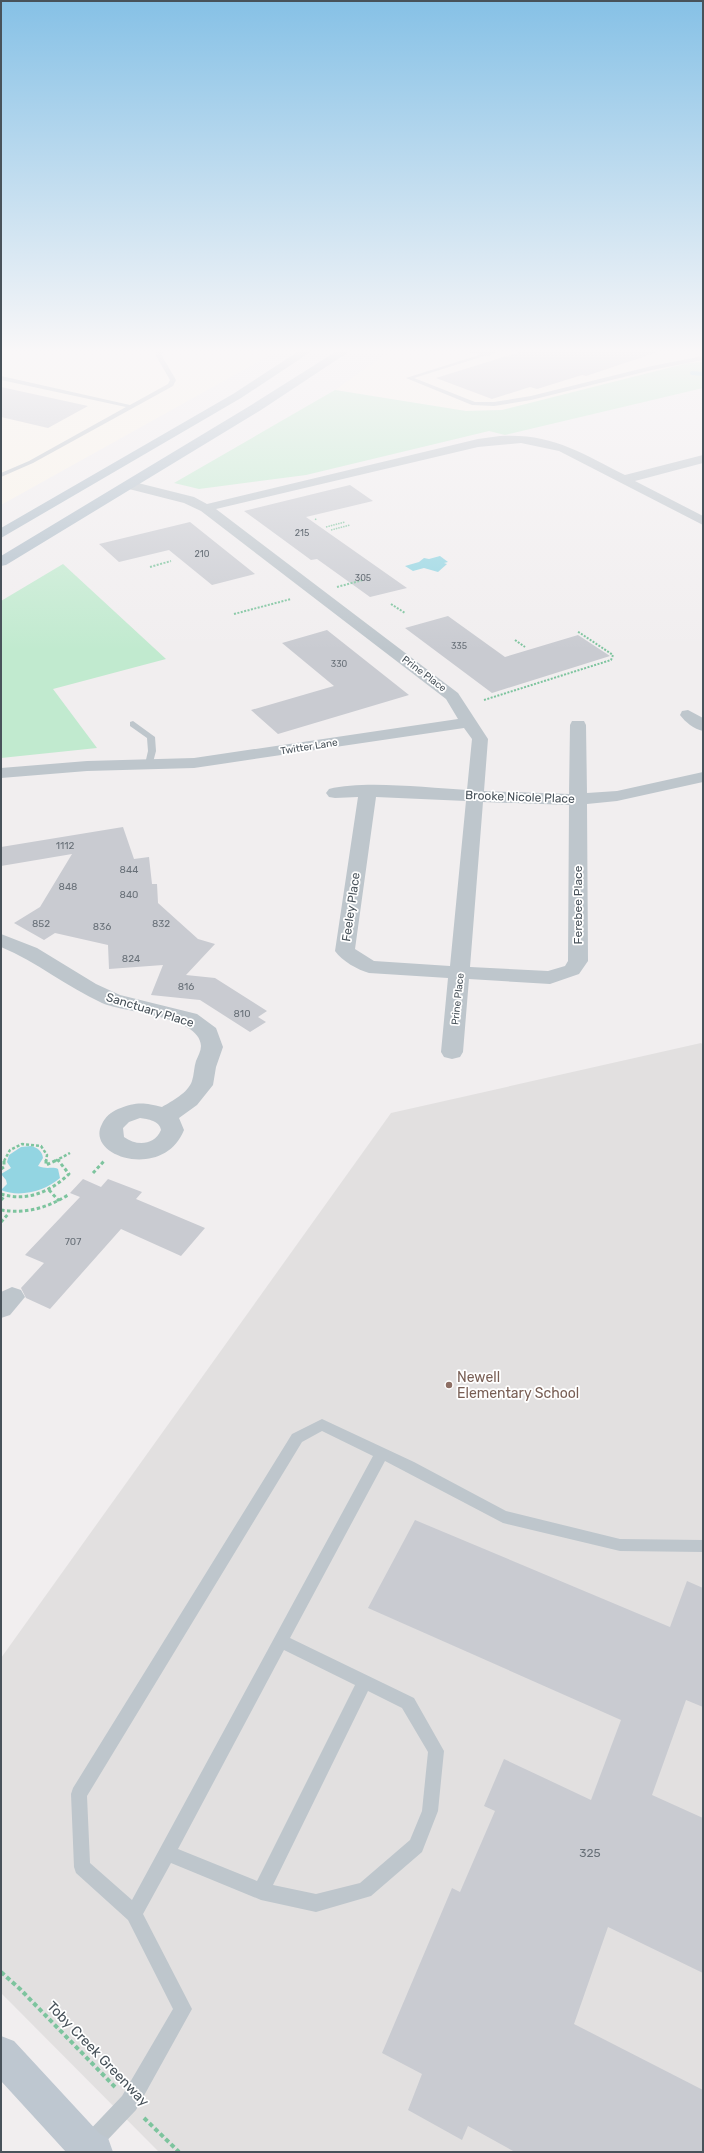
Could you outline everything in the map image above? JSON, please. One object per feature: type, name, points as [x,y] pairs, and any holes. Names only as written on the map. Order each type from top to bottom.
[{"type":"main road","points":[[1,534],[147,449]]},
{"type":"main road","points":[[130,485],[120,483],[117,481],[118,478],[154,449]]},
{"type":"main road","points":[[1,562],[187,449]]},
{"type":"street","points":[[206,508],[450,449]]},
{"type":"street","points":[[566,449],[626,479],[703,521]]},
{"type":"street","points":[[626,479],[703,460]]},
{"type":"street","name":"Prine Place","points":[[130,485],[189,500],[206,508],[452,696],[480,738],[452,1052]]},
{"type":"street","points":[[688,715],[703,726]]},
{"type":"street","name":"Twitter Lane","points":[[1,773],[58,767],[194,763],[469,722]]},
{"type":"street","name":"Ferebee Place","points":[[460,973],[550,978],[572,970],[578,961],[578,725]]},
{"type":"street","name":"Brooke Nicole Place","points":[[335,793],[368,791],[578,799],[617,796],[703,777]]},
{"type":"street","name":"Feeley Place","points":[[368,791],[345,951],[369,967],[460,973]]},
{"type":"street","name":"Sanctuary Place","points":[[1,940],[30,952],[88,989],[113,1000],[190,1019],[208,1032],[212,1047],[205,1067],[202,1085],[189,1100],[165,1116]]},
{"type":"street","points":[[1,2054],[90,2150]]},
{"type":"lane","points":[[1,475],[53,449]]},
{"type":"lane","points":[[133,724],[151,737],[152,751],[148,764]]},
{"type":"lane","points":[[90,2150],[129,2103],[183,2009],[134,1914],[82,1867],[79,1794],[297,1438],[322,1425],[409,1466],[503,1517],[620,1545],[703,1546]]},
{"type":"lane","points":[[134,1914],[382,1453]]},
{"type":"lane","points":[[167,1853],[261,1891],[316,1903],[365,1890],[416,1846],[430,1811],[436,1751],[408,1703],[281,1641]]},
{"type":"lane","points":[[261,1891],[365,1681]]},
{"type":"path","points":[[326,527],[345,522]]},
{"type":"path","points":[[331,530],[350,525]]},
{"type":"path","points":[[150,566],[171,562]]},
{"type":"path","points":[[337,587],[364,580]]},
{"type":"path","points":[[234,614],[291,599]]},
{"type":"path","points":[[391,604],[404,614]]},
{"type":"path","points":[[484,700],[611,660],[613,656],[577,632]]},
{"type":"path","points":[[515,640],[525,647]]},
{"type":"path","points":[[1,1169],[4,1167],[1,1163],[2,1157],[7,1150],[25,1142],[41,1146],[47,1155],[46,1165],[70,1153]]},
{"type":"path","points":[[1,1194],[5,1196],[32,1196],[61,1182],[69,1174],[58,1160]]},
{"type":"path","points":[[49,1189],[60,1201]]},
{"type":"path","points":[[1,1210],[10,1213],[32,1211],[60,1201],[68,1195]]},
{"type":"path","points":[[1,1200],[5,1196]]},
{"type":"path","points":[[1,1222],[10,1213]]},
{"type":"path","name":"Toby Creek Greenway","points":[[1,1972],[20,1989],[129,2103],[179,2152]]},
{"type":"shaded area","points":[[1,449],[101,449],[1,505]]},
{"type":"shaded area","name":"Newell Elementary School","points":[[701,1043],[703,1045],[703,2152],[159,2152],[1,1993],[1,1658],[391,1113]]},
{"type":"green space","points":[[232,449],[412,449],[306,475],[199,489],[174,483]]},
{"type":"green space","points":[[63,564],[166,659],[53,689],[97,748],[1,758],[1,601]]},
{"type":"water","points":[[440,556],[448,562],[444,563],[447,564],[438,572],[424,568],[413,571],[405,566],[419,562],[424,558],[429,559]]},
{"type":"water","points":[[31,1146],[42,1153],[43,1158],[38,1166],[58,1169],[60,1178],[54,1183],[40,1190],[32,1192],[16,1193],[1,1190],[7,1184],[6,1180],[1,1174],[11,1168],[7,1162],[9,1155],[21,1147]]},
{"type":"building","points":[[350,485],[373,501],[306,517],[407,588],[370,597],[317,559],[311,560],[244,511]]},
{"type":"building","points":[[190,522],[255,574],[212,585],[169,550],[119,562],[99,544]]},
{"type":"building","points":[[448,616],[505,657],[578,635],[610,656],[492,693],[405,628]]},
{"type":"building","points":[[327,630],[409,695],[278,734],[251,710],[334,686],[282,643]]},
{"type":"building","points":[[123,827],[134,859],[149,857],[152,884],[157,884],[158,903],[198,939],[215,944],[186,975],[215,978],[267,1011],[258,1017],[266,1022],[250,1032],[200,1000],[151,995],[163,965],[109,969],[108,945],[55,933],[44,940],[14,923],[40,907],[72,854],[1,866],[1,847]]},
{"type":"building","points":[[83,1179],[101,1187],[108,1179],[142,1192],[136,1199],[205,1228],[181,1256],[121,1229],[50,1309],[26,1298],[21,1288],[44,1263],[25,1255],[80,1197],[70,1193]]},
{"type":"building","points":[[415,1520],[670,1627],[687,1581],[703,1588],[703,1707],[686,1700],[652,1795],[703,1818],[703,1973],[608,1927],[574,2024],[703,2090],[703,2152],[515,2152],[468,2126],[462,2140],[408,2110],[422,2074],[382,2053],[452,1888],[460,1892],[495,1811],[484,1806],[504,1759],[591,1800],[621,1720],[368,1608]]},
{"type":"place","name":"Newell Elementary School","points":[[449,1385]]}]
